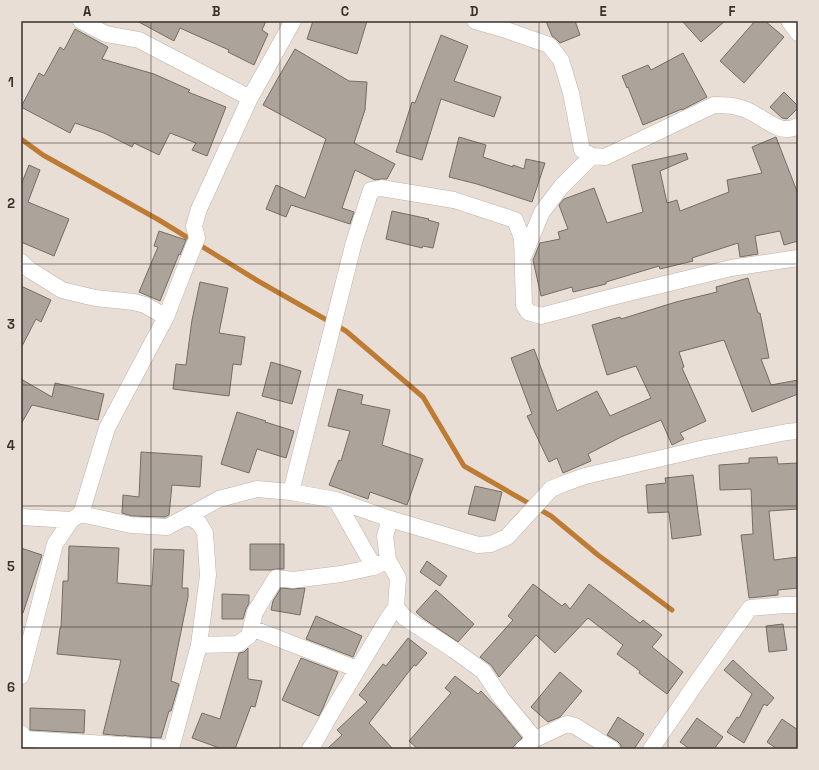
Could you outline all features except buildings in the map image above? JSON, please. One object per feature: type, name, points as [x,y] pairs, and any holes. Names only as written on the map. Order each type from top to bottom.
[{"type":"street","points":[[81,21],[106,34],[139,40],[250,98]]},
{"type":"street","points":[[21,676],[55,544],[76,517],[107,428],[166,317],[197,238],[194,226],[199,209],[250,98],[292,21]]},
{"type":"street","points":[[475,21],[503,29],[549,46],[561,60],[571,92],[582,150],[592,156],[605,157],[714,105],[727,104],[745,109],[781,129],[793,129],[798,126]]},
{"type":"street","points":[[789,21],[798,32]]},
{"type":"street","points":[[523,256],[542,212],[561,187],[592,156]]},
{"type":"street","points":[[291,492],[354,242],[371,190],[381,188],[454,200],[515,220],[531,218],[542,212]]},
{"type":"street","points":[[515,220],[522,238],[524,305],[528,312],[541,316],[731,268],[798,258]]},
{"type":"street","points":[[21,262],[30,270],[62,290],[95,298],[134,302],[145,305],[166,317]]},
{"type":"street","points":[[21,517],[76,517],[131,525],[167,527],[219,499],[258,489],[291,492],[336,500],[390,519],[478,546],[491,544],[507,536],[551,489],[585,476],[705,448],[798,431]]},
{"type":"street","points":[[336,500],[374,567]]},
{"type":"street","points":[[21,733],[25,739],[171,748],[199,645],[208,575],[205,533],[199,523],[188,516]]},
{"type":"street","points":[[310,749],[388,617],[396,607],[398,578],[388,560],[385,536],[390,519]]},
{"type":"street","points":[[199,645],[238,644],[249,636],[255,612],[276,578],[293,580],[341,574],[374,567],[388,560]]},
{"type":"street","points":[[651,749],[750,608],[798,605]]},
{"type":"street","points":[[396,607],[405,618],[483,671],[529,744],[567,724],[575,726],[612,749]]},
{"type":"street","points":[[251,628],[357,669]]},
{"type":"waterway","points":[[21,139],[43,155],[159,220],[258,281],[346,331],[423,397],[464,466],[551,516],[598,555],[672,610]]}]
